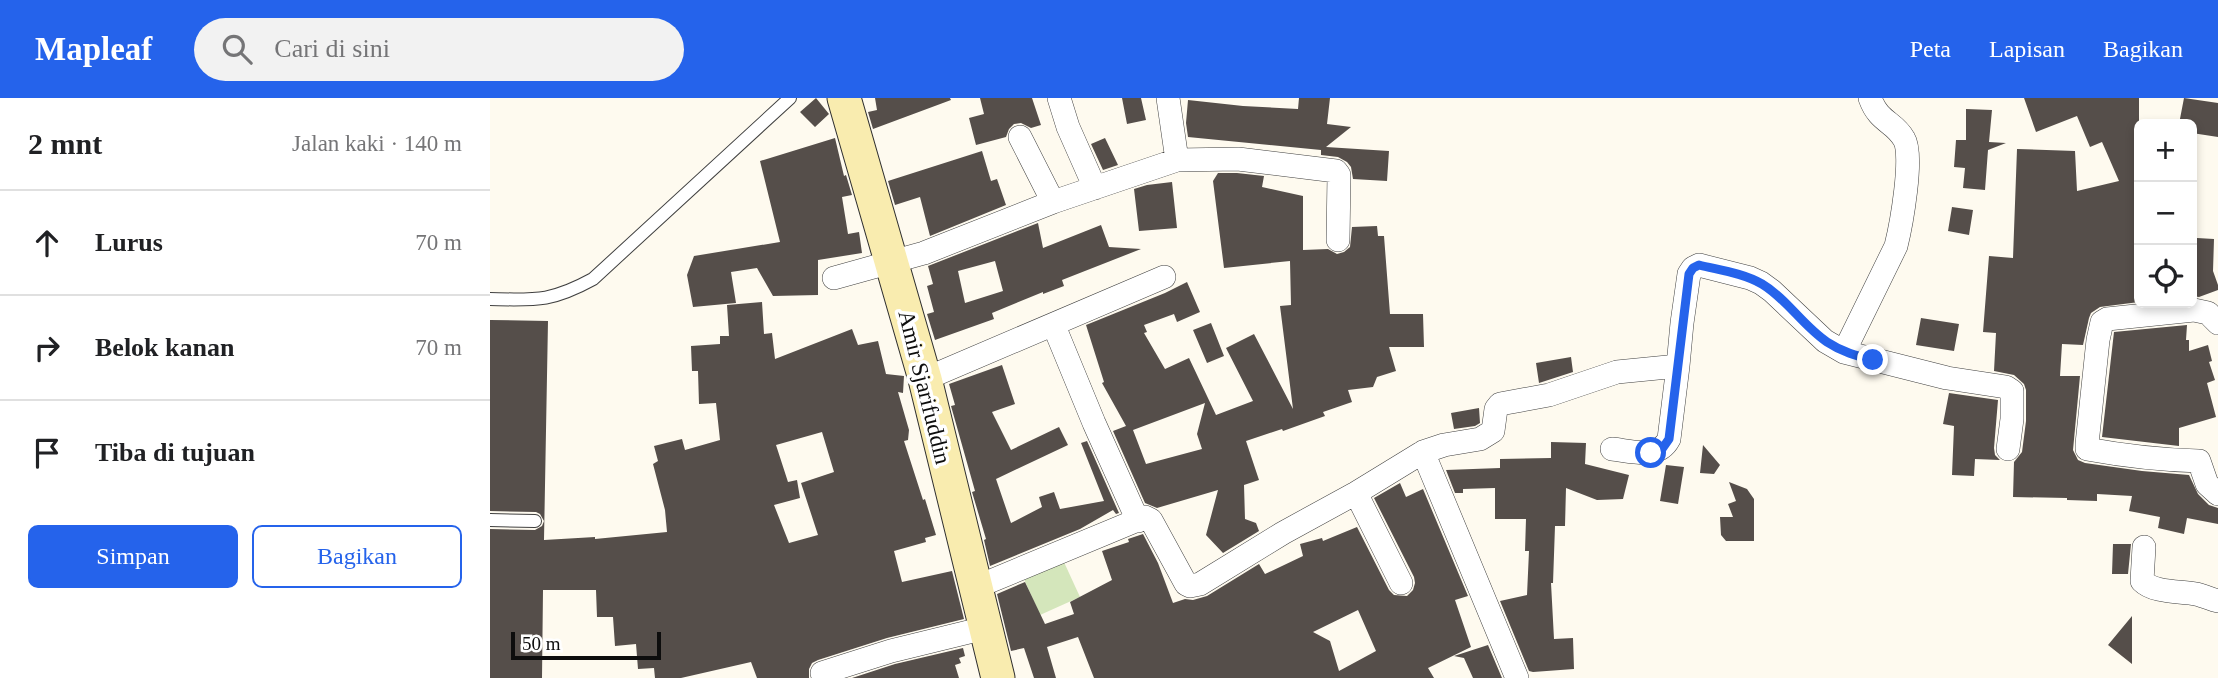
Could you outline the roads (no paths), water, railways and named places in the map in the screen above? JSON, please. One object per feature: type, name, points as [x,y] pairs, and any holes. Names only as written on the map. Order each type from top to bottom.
[{"type":"main road","name":"Amir Sjarifuddin","points":[[845,98],[925,379],[998,678]]},
{"type":"street","points":[[1059,98],[1068,127],[1095,188]]},
{"type":"street","points":[[1168,98],[1177,160]]},
{"type":"street","points":[[1844,352],[1896,246],[1908,165],[1906,141],[1880,117],[1870,98]]},
{"type":"street","points":[[1020,137],[1053,202]]},
{"type":"street","points":[[834,278],[924,253],[1053,202],[1177,160],[1238,159],[1336,171],[1339,175],[1338,240]]},
{"type":"street","points":[[1612,449],[1651,453],[1665,446],[1669,439],[1689,274],[1699,265],[1760,283],[1825,341],[1844,352],[1947,378],[2006,387],[2012,391],[2008,449]]},
{"type":"street","points":[[925,379],[1164,277]]},
{"type":"street","points":[[2218,323],[2208,313],[2194,310],[2108,318],[2102,322],[2087,443],[2087,449],[2108,454],[2162,460],[2199,460],[2207,484],[2218,494]]},
{"type":"street","points":[[1054,326],[1138,520]]},
{"type":"street","points":[[974,588],[1145,517],[1151,520],[1185,583],[1195,586],[1423,452],[1488,435],[1493,431],[1497,406],[1508,401],[1549,395],[1617,372],[1678,366]]},
{"type":"street","points":[[1423,452],[1517,678]]},
{"type":"street","points":[[1356,493],[1401,583]]},
{"type":"street","points":[[2144,547],[2142,580],[2145,584],[2153,588],[2199,594],[2218,601]]},
{"type":"street","points":[[822,673],[891,651],[985,628]]},
{"type":"lane","points":[[490,299],[538,300],[570,292],[593,279],[790,98]]},
{"type":"lane","points":[[490,520],[535,521]]}]
